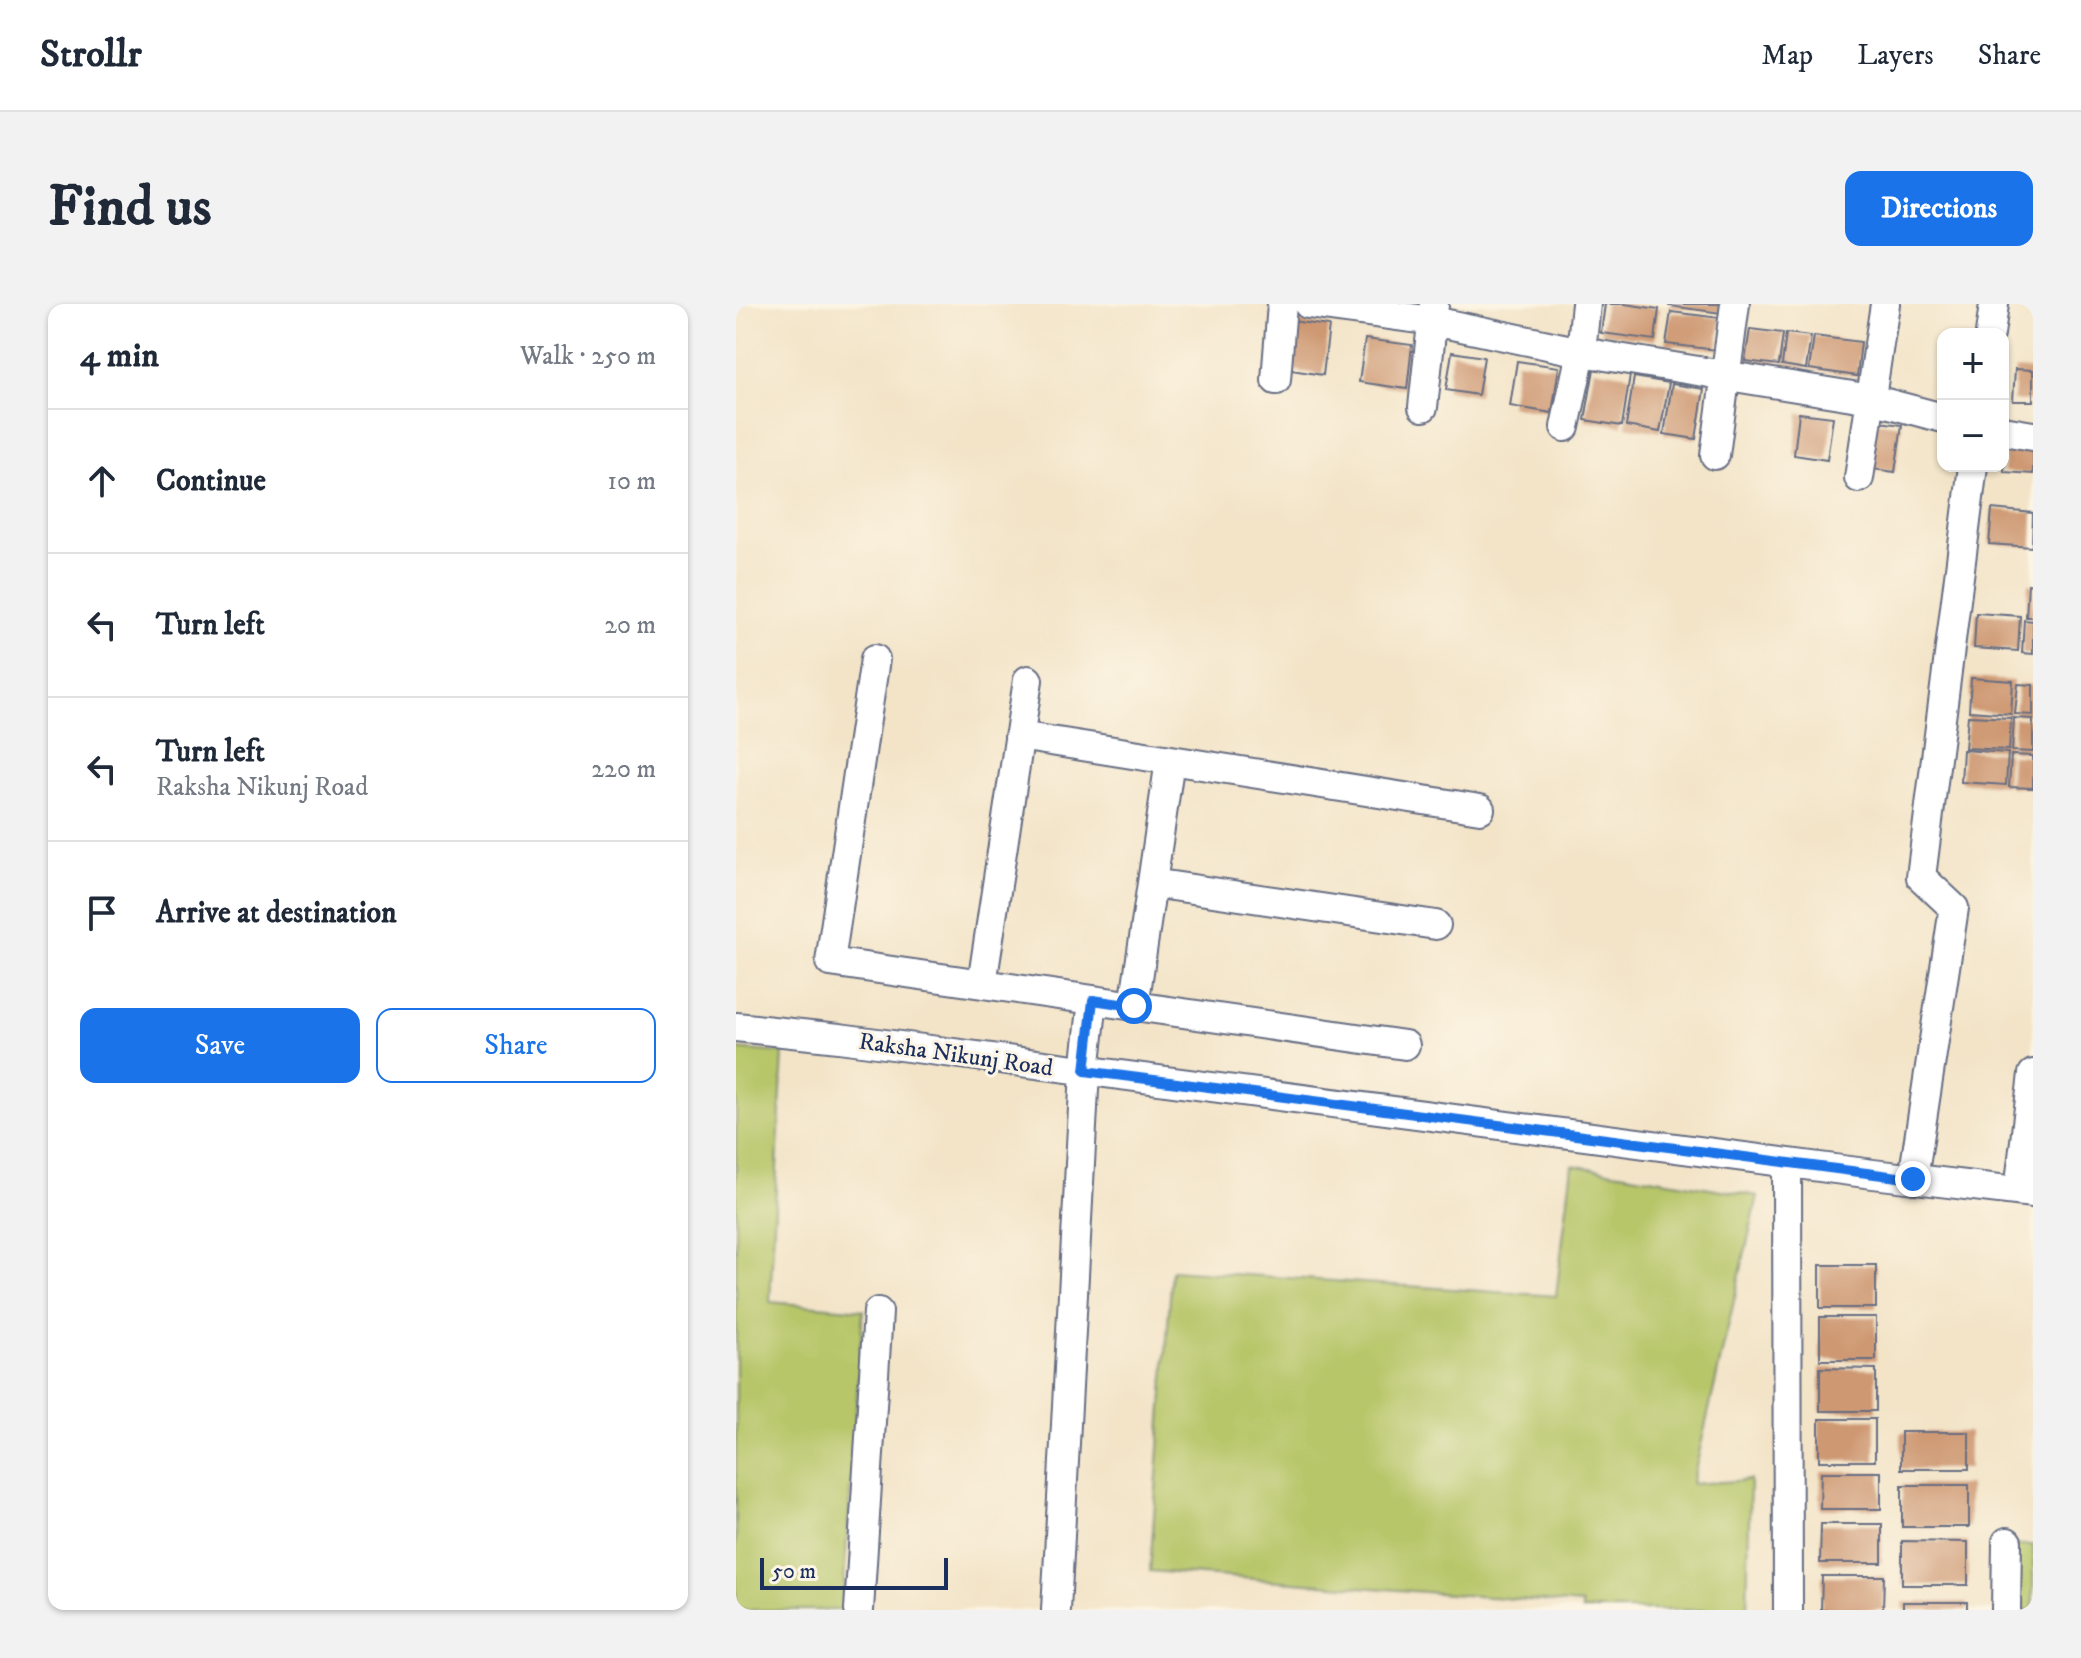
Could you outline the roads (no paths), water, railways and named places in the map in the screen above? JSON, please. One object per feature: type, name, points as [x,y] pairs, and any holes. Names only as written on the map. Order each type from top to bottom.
[{"type":"street","points":[[1276,380],[1282,304]]},
{"type":"street","points":[[1308,304],[1434,313],[1581,352],[1871,399],[1937,416]]},
{"type":"street","points":[[1565,427],[1581,352],[1586,304]]},
{"type":"street","points":[[1715,455],[1735,304]]},
{"type":"street","points":[[1859,478],[1885,304]]},
{"type":"street","points":[[1991,328],[1994,304]]},
{"type":"street","points":[[1423,407],[1434,313]]},
{"type":"street","points":[[2009,432],[2033,436]]},
{"type":"street","points":[[1913,1179],[1954,908],[1921,877],[1972,472]]},
{"type":"street","points":[[875,659],[830,962],[1405,1045]]},
{"type":"street","points":[[982,984],[1028,680]]},
{"type":"street","points":[[1019,736],[1480,809]]},
{"type":"street","points":[[1134,1006],[1170,760]]},
{"type":"street","points":[[1152,883],[1436,925]]},
{"type":"street","points":[[1056,1610],[1085,1071],[1093,1000]]},
{"type":"street","name":"Raksha Nikunj Road","points":[[736,1027],[2026,1192]]},
{"type":"street","points":[[2026,1192],[2033,1074]]},
{"type":"street","points":[[1787,1163],[1788,1610]]},
{"type":"street","points":[[859,1610],[878,1312]]},
{"type":"street","points":[[2006,1610],[2007,1542]]}]
